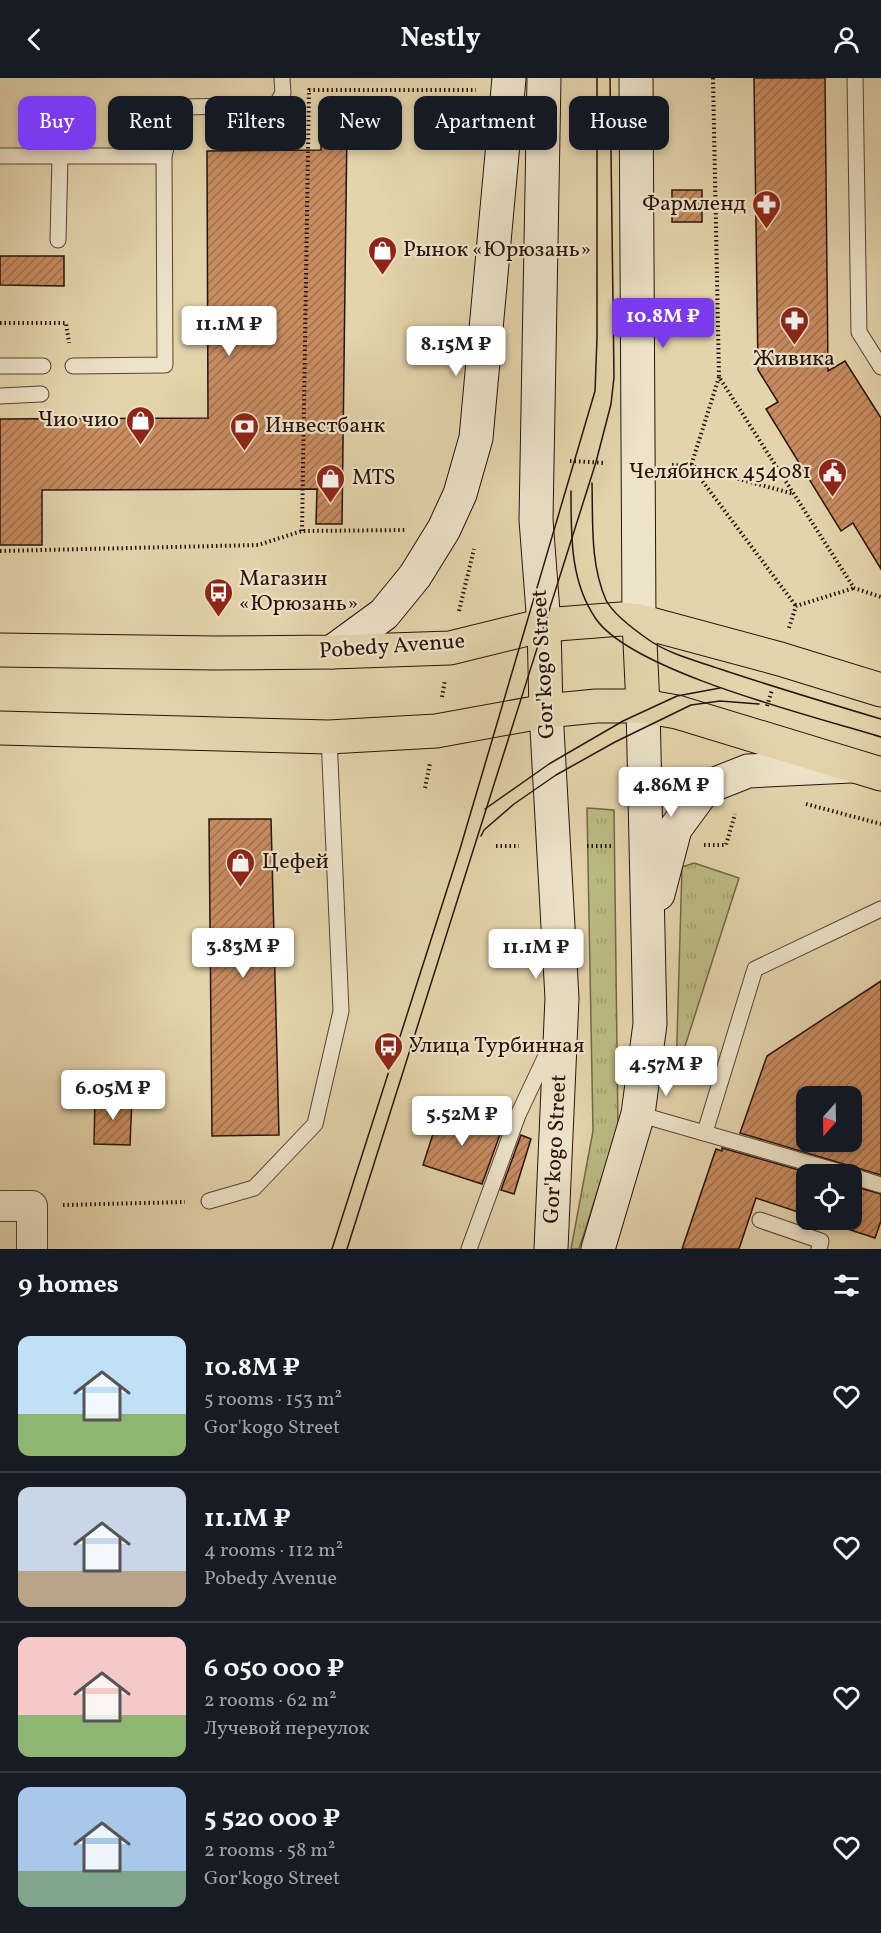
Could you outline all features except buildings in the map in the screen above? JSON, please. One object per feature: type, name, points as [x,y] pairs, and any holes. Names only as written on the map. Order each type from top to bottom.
[{"type":"main road","points":[[332,652],[384,614],[416,576],[444,529],[460,494],[476,438],[509,78]]},
{"type":"main road","name":"Gor'kogo Street","points":[[544,78],[536,520],[544,625],[546,711],[562,998],[551,1249]]},
{"type":"main road","points":[[598,1249],[638,1114],[650,1024],[639,621],[636,78]]},
{"type":"main road","name":"Pobedy Avenue","points":[[0,650],[215,653],[450,648],[544,625],[621,619],[639,621],[780,659],[881,690]]},
{"type":"main road","points":[[0,729],[329,737],[436,731],[546,711],[596,706],[643,706],[677,712],[867,770]]},
{"type":"main road","points":[[648,933],[675,829],[705,788],[748,771],[867,770]]},
{"type":"street","points":[[0,1206],[32,1206],[32,1249]]},
{"type":"lane","points":[[73,366],[165,365],[164,156],[173,119],[184,107],[276,105],[283,93],[282,78]]},
{"type":"lane","points":[[855,78],[859,332],[881,367]]},
{"type":"lane","points":[[0,156],[164,156]]},
{"type":"lane","points":[[58,240],[60,156]]},
{"type":"lane","points":[[0,366],[43,366]]},
{"type":"lane","points":[[0,396],[41,394]]},
{"type":"lane","points":[[209,1201],[254,1188],[315,1124],[340,1011],[329,737]]},
{"type":"lane","points":[[705,1132],[755,969],[881,909]]},
{"type":"lane","points":[[469,1249],[518,1115],[561,1023]]},
{"type":"lane","points":[[638,1114],[813,1164]]},
{"type":"lane","points":[[862,1179],[881,1185]]},
{"type":"lane","points":[[760,1220],[821,1241],[819,1249]]},
{"type":"path","points":[[713,78],[719,377],[691,466],[796,606]]},
{"type":"path","points":[[302,531],[309,90],[479,90]]},
{"type":"path","points":[[0,323],[66,322],[73,366]]},
{"type":"path","points":[[719,377],[854,588],[881,597]]},
{"type":"path","points":[[0,551],[258,545],[302,531],[444,529]]},
{"type":"path","points":[[801,802],[881,824]]},
{"type":"path","points":[[32,1206],[209,1201]]},
{"type":"green space","points":[[587,808],[614,810],[618,1127],[579,1249],[571,1249],[593,1131]]},
{"type":"green space","points":[[694,863],[739,878],[676,1074],[682,867]]},
{"type":"tram line","points":[[332,1249],[460,849],[595,391],[597,78]]},
{"type":"tram line","points":[[347,1249],[596,462],[611,404],[614,377],[610,78]]},
{"type":"tram line","points":[[592,483],[593,542],[597,572],[609,605],[632,627],[657,645],[683,657],[881,719]]},
{"type":"tram line","points":[[571,491],[572,541],[581,590],[596,619],[616,638],[647,657],[685,674],[772,705],[881,737]]},
{"type":"tram line","points":[[485,809],[549,764],[623,721],[677,696],[720,688]]},
{"type":"tram line","points":[[481,836],[484,830],[514,804],[556,775],[615,742],[691,705],[720,701],[759,704]]},
{"type":"place","name":"Фармленд","points":[[767,230]]},
{"type":"place","name":"Рынок «Юрюзань»","points":[[382,276]]},
{"type":"place","name":"Живика","points":[[794,346]]},
{"type":"place","name":"Чио чио","points":[[140,446]]},
{"type":"place","name":"Инвестбанк","points":[[244,452]]},
{"type":"place","name":"Челябинск 454081","points":[[832,498]]},
{"type":"place","name":"MTS","points":[[331,504]]},
{"type":"place","name":"Магазин «Юрюзань»","points":[[218,618]]},
{"type":"place","name":"Цефей","points":[[241,888]]},
{"type":"place","name":"Улица Турбинная","points":[[388,1072]]}]
